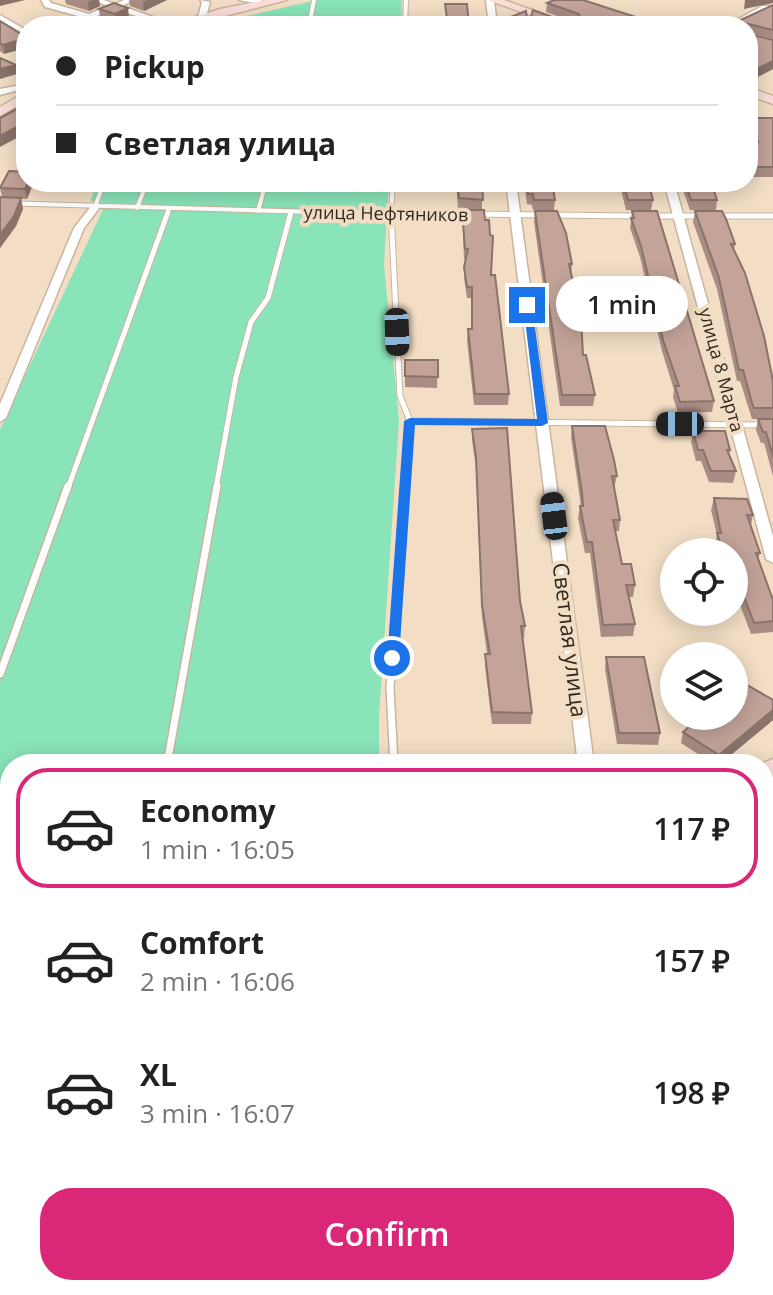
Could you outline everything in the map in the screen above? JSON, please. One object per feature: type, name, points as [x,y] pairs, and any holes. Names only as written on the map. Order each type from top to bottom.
[{"type":"street","points":[[45,0],[48,5],[86,16]]},
{"type":"street","points":[[96,0],[145,16]]},
{"type":"street","points":[[91,16],[130,0]]},
{"type":"street","points":[[243,0],[266,3]]},
{"type":"street","points":[[216,16],[282,0]]},
{"type":"street","points":[[492,0],[541,16]]},
{"type":"street","name":"Светлая улица","points":[[512,192],[585,754]]},
{"type":"street","name":"улица 8 Марта","points":[[672,192],[773,559]]},
{"type":"street","points":[[0,418],[79,228],[95,207]]},
{"type":"lane","points":[[769,8],[772,0]]},
{"type":"lane","points":[[95,207],[100,192]]},
{"type":"lane","points":[[137,208],[143,192]]},
{"type":"lane","points":[[258,211],[263,192]]},
{"type":"lane","points":[[392,192],[400,396],[410,421],[390,688],[393,754]]},
{"type":"lane","name":"улица Нефтяников","points":[[0,203],[391,214],[773,216]]},
{"type":"lane","points":[[0,674],[169,209]]},
{"type":"lane","points":[[169,754],[236,377],[251,322],[268,298],[291,212]]},
{"type":"lane","points":[[410,421],[773,425]]},
{"type":"green space","points":[[316,0],[402,0],[401,16],[248,16]]},
{"type":"green space","points":[[94,192],[388,192],[384,265],[399,421],[379,754],[0,754],[0,429],[106,203],[90,201]]},
{"type":"building","points":[[554,0],[583,0],[633,16],[579,16],[547,3]]},
{"type":"building","points":[[114,3],[128,8],[115,14],[99,9]]},
{"type":"building","points":[[445,4],[467,4],[468,16],[447,16]]},
{"type":"building","points":[[773,5],[773,30],[758,26],[758,16],[749,16]]},
{"type":"building","points":[[533,10],[549,16],[531,16]]},
{"type":"building","points":[[0,21],[16,31],[16,41],[0,43]]},
{"type":"building","points":[[758,36],[773,40],[773,61],[758,68]]},
{"type":"building","points":[[0,58],[16,65],[0,69]]},
{"type":"building","points":[[16,109],[16,127],[0,136],[0,118]]},
{"type":"building","points":[[758,118],[773,118],[773,167],[758,167]]},
{"type":"building","points":[[9,171],[16,171],[16,189],[0,188]]},
{"type":"building","points":[[458,192],[483,192],[483,200],[459,198]]},
{"type":"building","points":[[554,192],[555,200],[534,200],[533,194],[528,194]]},
{"type":"building","points":[[626,192],[651,192],[653,200],[628,200]]},
{"type":"building","points":[[688,192],[714,192],[717,200],[691,200]]},
{"type":"building","points":[[0,197],[21,198],[14,216],[0,235]]},
{"type":"building","points":[[462,210],[484,210],[485,220],[489,220],[490,235],[493,236],[491,275],[495,275],[509,394],[475,394],[468,329],[472,329],[472,287],[467,287],[464,267],[468,249],[465,249]]},
{"type":"building","points":[[535,211],[557,211],[566,233],[572,264],[569,264],[581,318],[583,355],[586,355],[595,395],[562,395]]},
{"type":"building","points":[[632,211],[657,211],[714,401],[680,402],[675,386],[679,386],[663,340],[641,246],[631,218],[634,218]]},
{"type":"building","points":[[695,211],[722,211],[726,219],[735,244],[731,244],[745,273],[764,336],[773,381],[773,408],[754,408],[752,403],[743,370],[739,370],[719,278]]},
{"type":"building","points":[[405,360],[438,360],[438,377],[405,376]]},
{"type":"building","points":[[758,419],[773,419],[773,456],[766,432],[763,432]]},
{"type":"building","points":[[572,426],[605,426],[617,476],[612,476],[620,520],[613,520],[622,564],[631,564],[635,585],[626,585],[635,624],[603,625],[592,542],[587,542],[580,506],[583,506],[582,493]]},
{"type":"building","points":[[507,428],[520,601],[525,626],[521,626],[532,713],[492,712],[485,654],[490,654],[482,605],[476,457],[472,429]]},
{"type":"building","points":[[693,431],[725,431],[730,450],[727,450],[736,471],[711,471],[703,450],[698,450]]},
{"type":"building","points":[[714,498],[747,499],[753,515],[747,515],[760,553],[756,553],[773,600],[773,621],[754,623],[748,607],[748,538],[719,538],[717,533],[721,533]]},
{"type":"building","points":[[606,657],[644,657],[660,733],[619,733]]},
{"type":"building","points":[[748,685],[773,700],[773,710],[720,754],[683,732],[748,730]]},
{"type":"route","points":[[392,658],[410,421],[542,423],[527,305]]}]
